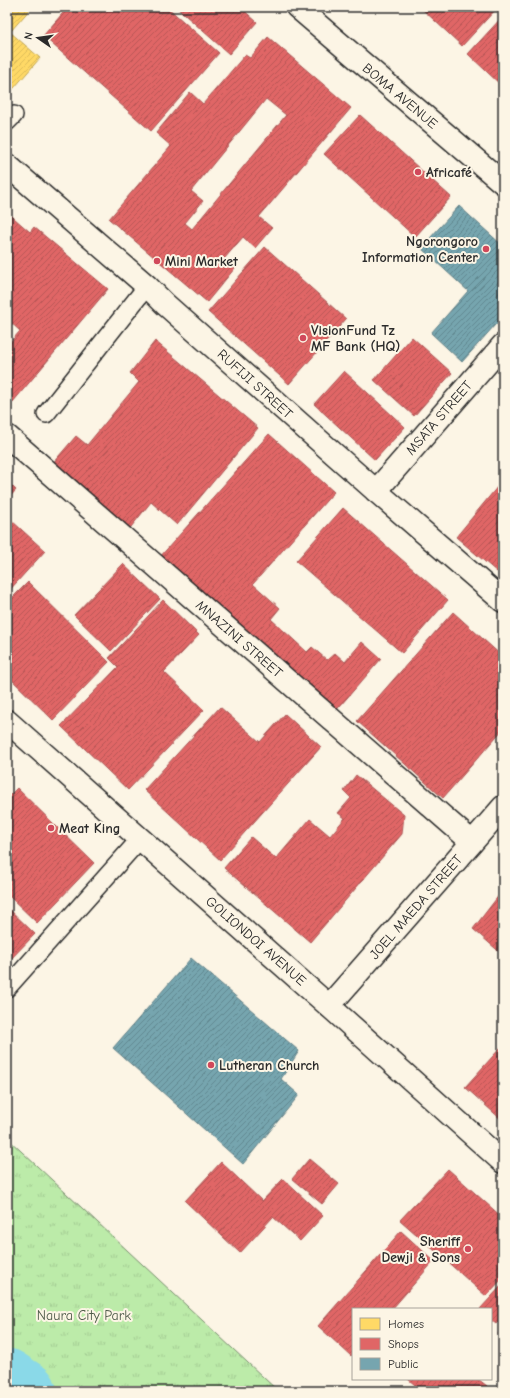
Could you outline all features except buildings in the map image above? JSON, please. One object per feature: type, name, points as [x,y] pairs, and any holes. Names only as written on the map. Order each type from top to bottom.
[{"type":"street","name":"BOMA AVENUE","points":[[297,7],[503,184]]},
{"type":"street","name":"RUFIJI STREET","points":[[7,165],[76,226],[148,286],[165,304],[503,601]]},
{"type":"street","name":"MSATA STREET","points":[[376,491],[503,345]]},
{"type":"street","name":"MNAZINI STREET","points":[[7,436],[472,842]]},
{"type":"street","name":"GOLIONDOI AVENUE","points":[[7,721],[503,1162]]},
{"type":"street","name":"JOEL MAEDA STREET","points":[[329,1006],[425,899],[503,807]]},
{"type":"lane","points":[[46,414],[148,286]]},
{"type":"lane","points":[[7,988],[140,839]]},
{"type":"green space","name":"Naura City Park","points":[[7,1138],[278,1391],[7,1391]]},
{"type":"waterway","points":[[7,1378],[27,1391]]},
{"type":"place","name":"Africafé","points":[[418,172]]},
{"type":"place","name":"Ngorongoro Information Center","points":[[486,249]]},
{"type":"place","name":"Mini Market","points":[[157,261]]},
{"type":"place","name":"VisionFund Tz MF Bank (HQ)","points":[[303,338]]},
{"type":"place","name":"Meat King","points":[[51,828]]},
{"type":"place","name":"Lutheran Church","points":[[211,1065]]},
{"type":"place","name":"Sheriff Dewji & Sons","points":[[468,1249]]}]
